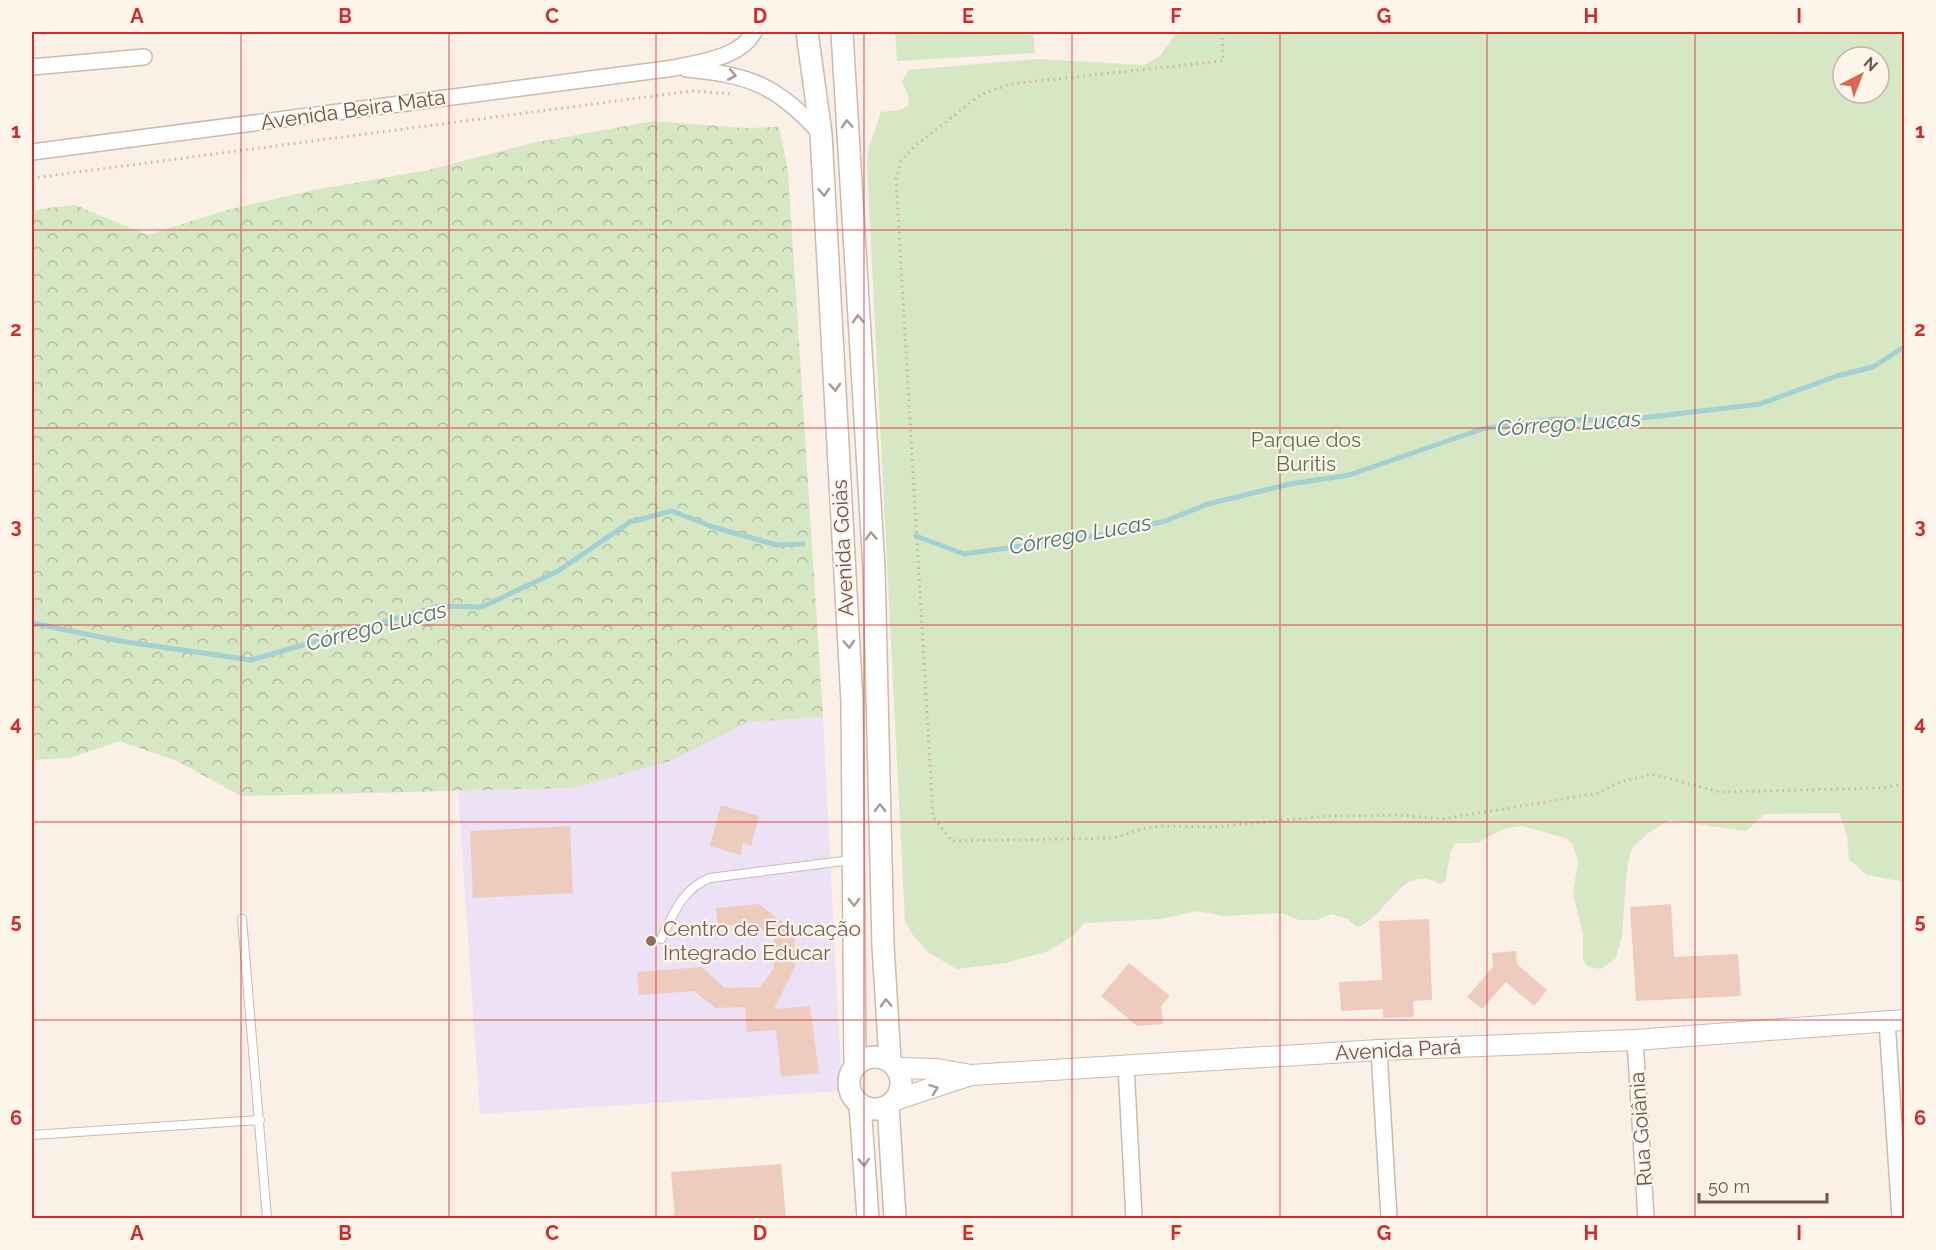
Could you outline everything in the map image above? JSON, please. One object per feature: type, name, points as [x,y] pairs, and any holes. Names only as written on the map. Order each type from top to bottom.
[{"type":"main road","name":"Avenida Goiás","points":[[807,32],[821,134],[852,702],[855,1065]]},
{"type":"main road","name":"Avenida Goiás","points":[[842,32],[874,569],[883,945],[894,1065]]},
{"type":"main road","points":[[892,1103],[874,1109],[860,1105],[853,1099],[848,1082],[855,1065],[868,1057],[876,1056],[894,1065],[901,1085],[892,1103],[895,1218]]},
{"type":"main road","points":[[860,1105],[868,1218]]},
{"type":"street","name":"Avenida Beira Mata","points":[[32,152],[674,68],[739,48],[749,40],[754,32]]},
{"type":"street","points":[[32,67],[144,57]]},
{"type":"street","name":"Avenida Beira Mata","points":[[674,68],[741,76],[766,87],[787,99],[821,134]]},
{"type":"street","points":[[1896,1021],[1900,1218]]},
{"type":"street","name":"Avenida Pará","points":[[892,1103],[971,1075],[1379,1050],[1635,1040],[1896,1021]]},
{"type":"street","name":"Rua Goiânia","points":[[1635,1040],[1646,1218]]},
{"type":"street","points":[[1379,1050],[1389,1218]]},
{"type":"street","points":[[894,1065],[971,1075]]},
{"type":"street","points":[[1125,1065],[1134,1218]]},
{"type":"lane","points":[[661,939],[684,895],[696,884],[710,878],[854,860]]},
{"type":"lane","points":[[242,919],[267,1218]]},
{"type":"lane","points":[[32,1135],[260,1120]]},
{"type":"path","points":[[1222,32],[1223,61],[1010,84],[995,88],[980,95],[914,147],[901,161],[896,179],[933,817],[952,841],[1114,838],[1147,828],[1214,826],[1326,816],[1401,815],[1443,819],[1599,793],[1617,783],[1652,774],[1702,790],[1744,794],[1882,788],[1905,784]]},
{"type":"path","points":[[32,178],[692,91],[740,96]]},
{"type":"shaded area","name":"Centro de Educação Integrado Educar","points":[[823,717],[842,1091],[480,1114],[458,791],[572,788],[748,722]]},
{"type":"green space","points":[[895,32],[1033,32],[1035,53],[897,61]]},
{"type":"green space","name":"Parque dos Buritis","points":[[1177,32],[1904,32],[1904,882],[1867,875],[1849,859],[1847,835],[1839,813],[1765,814],[1746,831],[1669,820],[1647,834],[1632,848],[1627,868],[1622,936],[1616,958],[1601,969],[1588,967],[1583,960],[1583,933],[1573,894],[1578,861],[1572,843],[1565,838],[1522,826],[1504,829],[1477,843],[1456,843],[1451,850],[1445,882],[1440,884],[1426,879],[1415,880],[1404,885],[1378,913],[1358,927],[1347,919],[1331,914],[1317,920],[1299,920],[1282,913],[1222,916],[1197,911],[1162,919],[1084,923],[1074,935],[1048,951],[1006,963],[957,969],[929,953],[912,934],[905,921],[867,165],[869,147],[881,112],[900,110],[908,106],[909,98],[902,81],[909,70],[1036,59],[1144,65],[1160,56]]},
{"type":"green space","points":[[654,121],[744,128],[779,127],[788,171],[823,717],[748,722],[670,761],[572,788],[241,796],[177,761],[119,741],[70,758],[32,760],[32,210],[75,205],[147,235],[227,210],[314,190],[428,170],[532,143]]},
{"type":"building","points":[[721,805],[759,816],[751,846],[743,843],[740,855],[710,846]]},
{"type":"building","points":[[570,826],[573,893],[473,898],[470,831]]},
{"type":"building","points":[[759,904],[794,931],[795,967],[774,1009],[810,1006],[819,1073],[781,1077],[776,1030],[747,1032],[745,1007],[715,1008],[694,991],[639,995],[637,972],[702,967],[725,988],[760,987],[774,968],[774,939],[754,923],[718,926],[716,908]]},
{"type":"building","points":[[1671,904],[1674,957],[1738,954],[1741,996],[1636,1001],[1630,907]]},
{"type":"building","points":[[1429,919],[1432,1000],[1413,1001],[1414,1017],[1383,1018],[1383,1009],[1341,1011],[1339,982],[1382,980],[1379,921]]},
{"type":"building","points":[[1516,951],[1517,964],[1547,990],[1534,1006],[1506,982],[1482,1009],[1467,997],[1493,967],[1492,953]]},
{"type":"building","points":[[1129,963],[1170,996],[1161,1006],[1163,1024],[1137,1026],[1101,996]]},
{"type":"building","points":[[781,1164],[786,1218],[675,1218],[671,1172]]},
{"type":"waterway","name":"Córrego Lucas","points":[[916,536],[964,554],[1114,533],[1165,521],[1208,504],[1290,484],[1349,475],[1482,429],[1555,419],[1617,421],[1760,404],[1837,376],[1873,367],[1904,347]]},
{"type":"waterway","name":"Córrego Lucas","points":[[32,623],[120,641],[251,660],[439,606],[482,607],[558,571],[630,522],[672,511],[713,527],[777,545],[803,544]]},
{"type":"place","name":"Centro de Educação Integrado Educar","points":[[651,941]]}]
